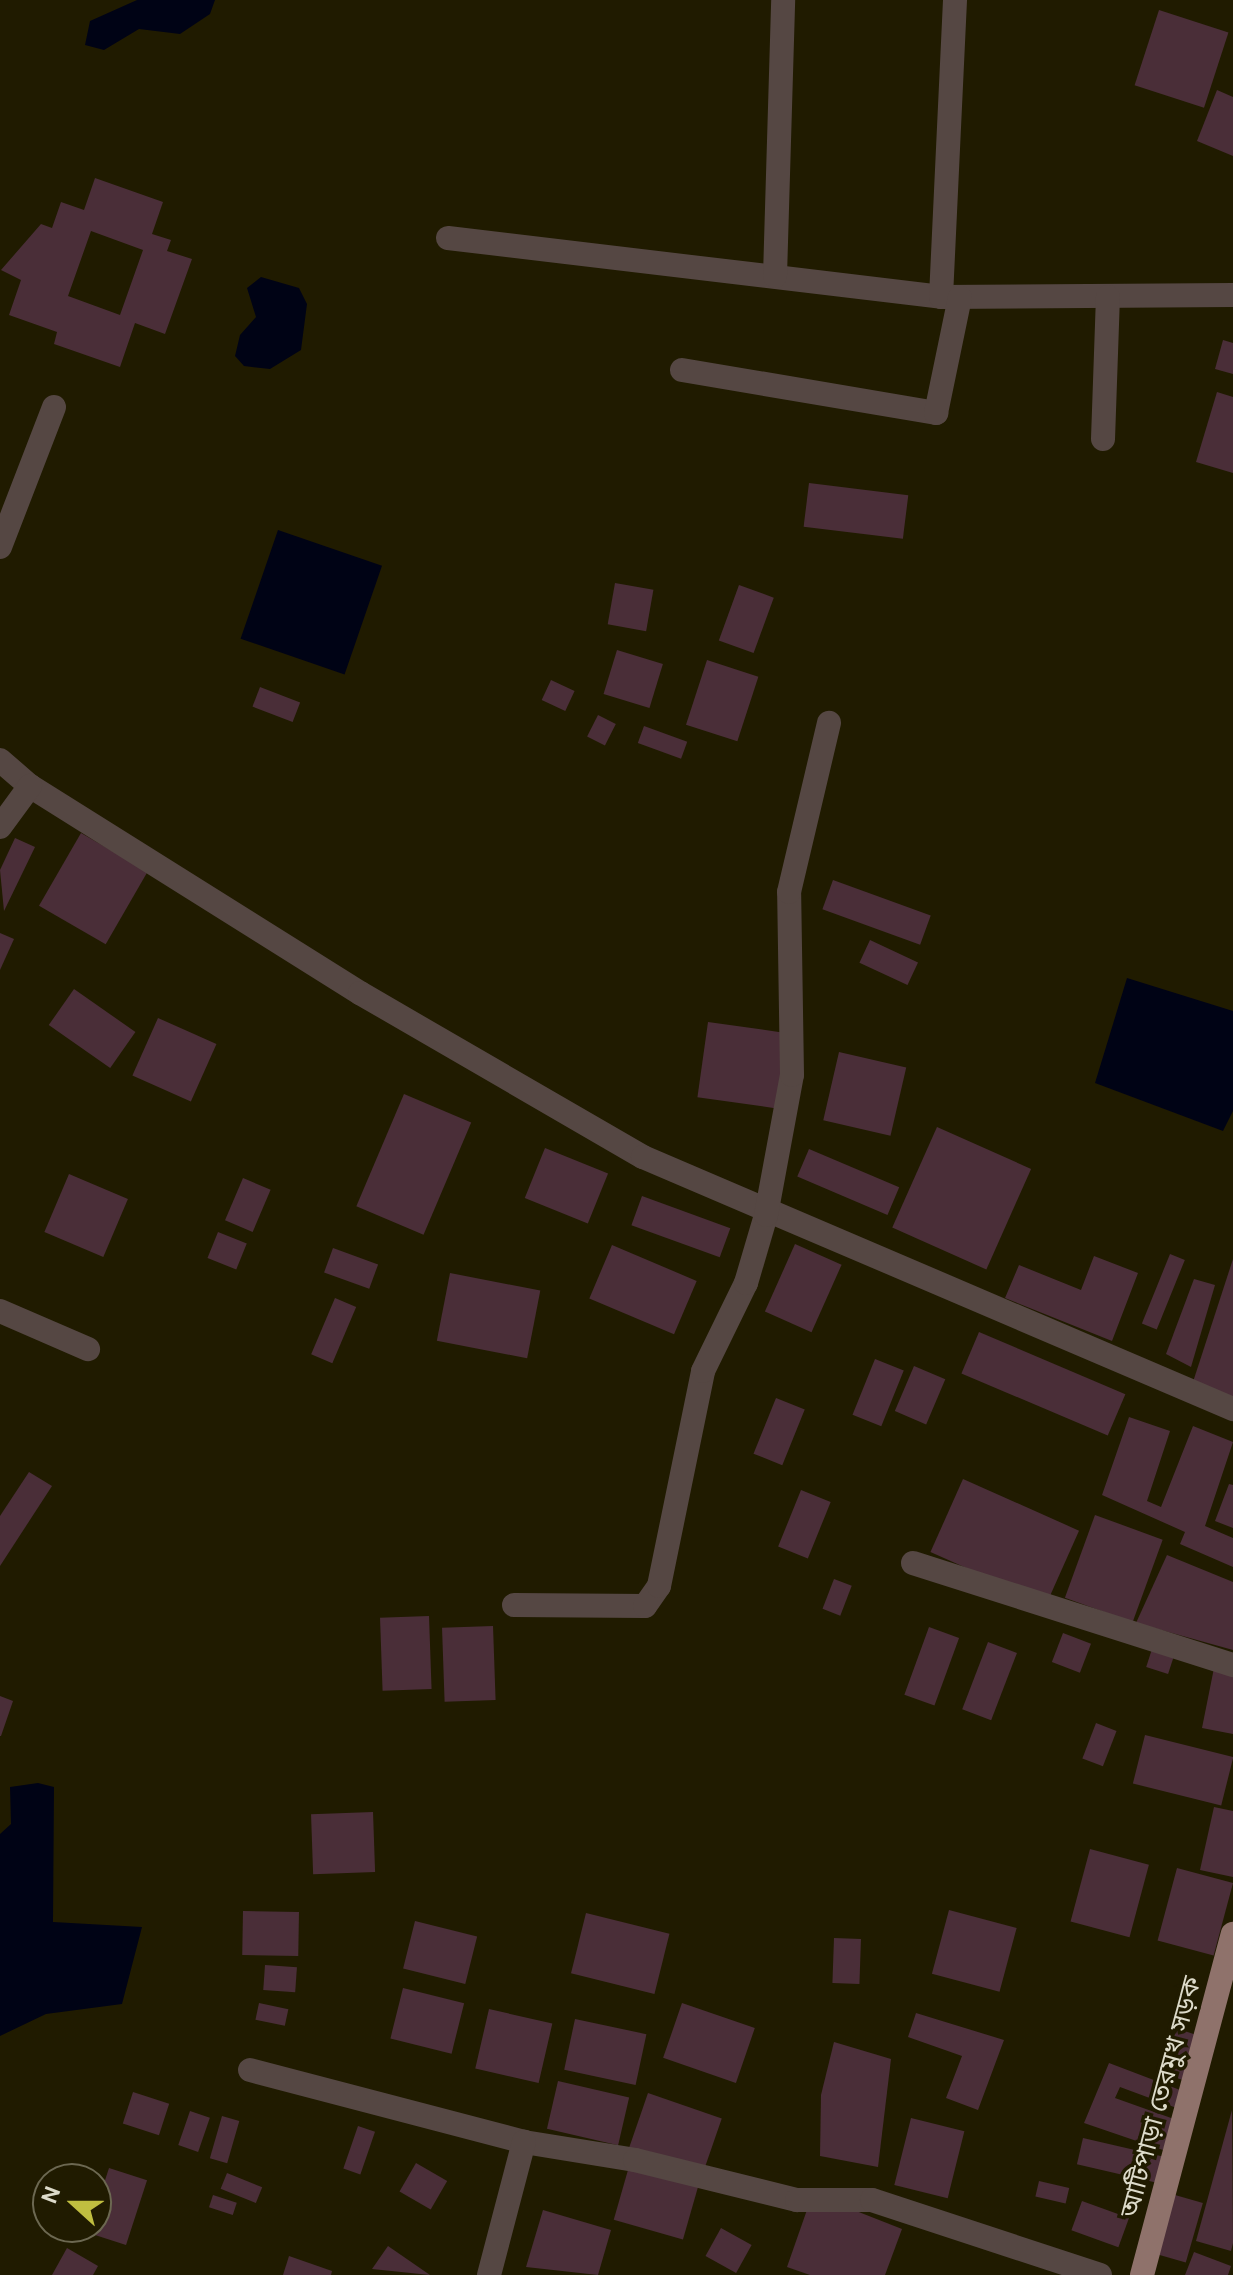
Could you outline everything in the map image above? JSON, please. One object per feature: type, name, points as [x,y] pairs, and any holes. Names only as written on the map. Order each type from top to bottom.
[{"type":"main road","name":"আটিপাড়া তেরমুখ সড়ক","points":[[1142,2275],[1233,1934]]},
{"type":"street","points":[[775,276],[783,0]]},
{"type":"street","points":[[682,370],[936,413],[951,297],[955,0]]},
{"type":"street","points":[[448,238],[951,297],[1233,295]]},
{"type":"street","points":[[1103,439],[1108,297]]},
{"type":"street","points":[[0,547],[54,407]]},
{"type":"street","points":[[514,1605],[645,1606],[659,1586],[703,1371],[746,1283],[766,1215],[792,1075],[789,892],[829,723]]},
{"type":"street","points":[[0,760],[30,786],[360,993],[643,1157],[766,1215],[1233,1409]]},
{"type":"street","points":[[0,827],[30,786]]},
{"type":"street","points":[[0,1311],[88,1349]]},
{"type":"street","points":[[913,1563],[1233,1665]]},
{"type":"street","points":[[250,2070],[524,2142],[635,2160],[797,2200],[872,2200],[1100,2275]]},
{"type":"street","points":[[489,2275],[524,2142]]},
{"type":"water","points":[[137,0],[215,0],[210,14],[180,34],[139,29],[104,50],[85,45],[90,21]]},
{"type":"water","points":[[261,277],[299,288],[307,304],[301,350],[270,369],[244,366],[235,356],[240,335],[256,317],[247,288]]},
{"type":"water","points":[[278,530],[382,566],[345,675],[241,639]]},
{"type":"water","points":[[1127,978],[1233,1011],[1233,1111],[1223,1131],[1095,1083]]},
{"type":"water","points":[[38,1783],[54,1787],[53,1922],[142,1927],[122,2004],[46,2014],[0,2036],[0,1834],[11,1824],[10,1787]]},
{"type":"building","points":[[1159,10],[1228,33],[1204,108],[1135,85]]},
{"type":"building","points":[[1217,90],[1233,97],[1233,156],[1197,141]]},
{"type":"building","points":[[95,178],[163,202],[152,234],[171,240],[167,251],[192,259],[165,334],[135,323],[120,367],[54,344],[57,332],[9,315],[21,280],[1,270],[41,224],[52,228],[61,202],[84,210]],"holes":[[[91,231],[143,250],[120,315],[68,296]]]},
{"type":"building","points":[[1223,340],[1233,343],[1233,374],[1215,369]]},
{"type":"building","points":[[1217,392],[1233,397],[1233,473],[1196,462]]},
{"type":"building","points":[[809,483],[908,495],[903,539],[804,527]]},
{"type":"building","points":[[615,583],[653,590],[646,631],[608,624]]},
{"type":"building","points":[[739,585],[774,598],[754,653],[719,640]]},
{"type":"building","points":[[617,650],[663,664],[649,708],[604,694]]},
{"type":"building","points":[[707,660],[758,677],[737,741],[686,725]]},
{"type":"building","points":[[551,680],[575,691],[565,711],[542,700]]},
{"type":"building","points":[[260,687],[300,702],[293,722],[252,707]]},
{"type":"building","points":[[598,715],[616,724],[605,745],[587,736]]},
{"type":"building","points":[[644,726],[687,742],[681,759],[638,743]]},
{"type":"building","points":[[81,833],[148,872],[106,944],[39,906]]},
{"type":"building","points":[[15,838],[35,847],[4,911],[0,870]]},
{"type":"building","points":[[833,880],[931,916],[920,945],[822,909]]},
{"type":"building","points":[[0,933],[14,939],[0,970]]},
{"type":"building","points":[[870,940],[918,962],[907,985],[859,963]]},
{"type":"building","points":[[74,989],[135,1032],[110,1068],[49,1025]]},
{"type":"building","points":[[158,1018],[216,1044],[191,1102],[132,1076]]},
{"type":"building","points":[[708,1022],[787,1033],[777,1108],[697,1097]]},
{"type":"building","points":[[839,1052],[906,1068],[890,1136],[823,1120]]},
{"type":"building","points":[[404,1094],[471,1123],[424,1235],[356,1206]]},
{"type":"building","points":[[937,1127],[1031,1169],[986,1269],[892,1227]]},
{"type":"building","points":[[545,1148],[608,1173],[588,1224],[525,1198]]},
{"type":"building","points":[[809,1149],[899,1187],[887,1215],[797,1177]]},
{"type":"building","points":[[69,1174],[128,1199],[103,1257],[44,1232]]},
{"type":"building","points":[[243,1178],[271,1190],[253,1232],[225,1220]]},
{"type":"building","points":[[642,1196],[730,1228],[720,1257],[631,1225]]},
{"type":"building","points":[[218,1232],[247,1244],[236,1270],[208,1258]]},
{"type":"building","points":[[795,1244],[842,1265],[811,1332],[765,1312]]},
{"type":"building","points":[[612,1245],[697,1281],[674,1334],[589,1298]]},
{"type":"building","points":[[333,1248],[378,1264],[369,1289],[324,1272]]},
{"type":"building","points":[[1170,1254],[1185,1260],[1157,1330],[1142,1324]]},
{"type":"building","points":[[1094,1256],[1138,1273],[1112,1341],[1005,1298],[1019,1265],[1081,1290]]},
{"type":"building","points":[[1233,1259],[1233,1401],[1192,1385]]},
{"type":"building","points":[[450,1273],[540,1291],[527,1358],[437,1341]]},
{"type":"building","points":[[1194,1279],[1215,1285],[1191,1367],[1166,1354]]},
{"type":"building","points":[[335,1298],[356,1307],[332,1363],[311,1354]]},
{"type":"building","points":[[979,1332],[1125,1394],[1108,1436],[961,1373]]},
{"type":"building","points":[[875,1359],[904,1371],[881,1426],[853,1415]]},
{"type":"building","points":[[914,1366],[945,1379],[926,1424],[895,1411]]},
{"type":"building","points":[[776,1398],[805,1410],[782,1465],[754,1454]]},
{"type":"building","points":[[1129,1417],[1170,1431],[1147,1501],[1161,1507],[1193,1426],[1233,1442],[1205,1526],[1233,1538],[1233,1567],[1180,1544],[1185,1532],[1102,1495]]},
{"type":"building","points":[[29,1472],[52,1486],[0,1566],[0,1516]]},
{"type":"building","points":[[963,1479],[1079,1531],[1046,1604],[930,1552]]},
{"type":"building","points":[[1229,1484],[1233,1485],[1233,1528],[1215,1521]]},
{"type":"building","points":[[801,1490],[831,1502],[808,1559],[778,1547]]},
{"type":"building","points":[[1095,1515],[1163,1540],[1133,1622],[1065,1598]]},
{"type":"building","points":[[1167,1555],[1233,1582],[1233,1650],[1136,1623]]},
{"type":"building","points":[[834,1579],[852,1586],[840,1616],[823,1609]]},
{"type":"building","points":[[429,1616],[432,1689],[383,1691],[380,1618]]},
{"type":"building","points":[[493,1626],[496,1700],[445,1702],[442,1628]]},
{"type":"building","points":[[929,1627],[959,1638],[934,1706],[904,1695]]},
{"type":"building","points":[[1063,1633],[1091,1644],[1080,1673],[1052,1662]]},
{"type":"building","points":[[988,1642],[1017,1653],[991,1720],[962,1709]]},
{"type":"building","points":[[1153,1646],[1175,1653],[1168,1674],[1146,1667]]},
{"type":"building","points":[[1214,1668],[1233,1672],[1233,1734],[1202,1728]]},
{"type":"building","points":[[0,1696],[13,1701],[1,1736],[0,1736]]},
{"type":"building","points":[[1096,1723],[1117,1731],[1103,1766],[1082,1758]]},
{"type":"building","points":[[1145,1735],[1233,1757],[1221,1806],[1133,1784]]},
{"type":"building","points":[[1214,1807],[1233,1811],[1233,1877],[1200,1870]]},
{"type":"building","points":[[373,1812],[375,1872],[313,1874],[311,1814]]},
{"type":"building","points":[[1090,1849],[1149,1865],[1130,1937],[1071,1921]]},
{"type":"building","points":[[1177,1868],[1233,1883],[1214,1955],[1158,1940]]},
{"type":"building","points":[[949,1910],[1017,1928],[1000,1992],[932,1974]]},
{"type":"building","points":[[243,1911],[299,1912],[298,1956],[242,1955]]},
{"type":"building","points":[[586,1913],[669,1934],[654,1994],[571,1973]]},
{"type":"building","points":[[415,1921],[477,1936],[465,1984],[403,1969]]},
{"type":"building","points":[[834,1938],[861,1939],[859,1984],[832,1983]]},
{"type":"building","points":[[265,1965],[297,1967],[295,1992],[263,1990]]},
{"type":"building","points":[[403,1988],[464,2003],[452,2054],[390,2038]]},
{"type":"building","points":[[259,2003],[288,2009],[285,2026],[255,2020]]},
{"type":"building","points":[[682,2003],[755,2028],[736,2083],[663,2058]]},
{"type":"building","points":[[489,2009],[552,2024],[539,2083],[475,2068]]},
{"type":"building","points":[[916,2013],[1004,2040],[978,2110],[946,2098],[962,2056],[908,2037]]},
{"type":"building","points":[[575,2019],[646,2034],[636,2085],[564,2070]]},
{"type":"building","points":[[1176,2028],[1202,2037],[1187,2082],[1161,2072]]},
{"type":"building","points":[[834,2042],[891,2059],[878,2167],[820,2156],[821,2095]]},
{"type":"building","points":[[1109,2063],[1188,2093],[1182,2110],[1120,2087],[1115,2098],[1174,2119],[1163,2150],[1084,2123]]},
{"type":"building","points":[[558,2081],[629,2097],[618,2145],[547,2129]]},
{"type":"building","points":[[133,2092],[169,2104],[159,2135],[123,2123]]},
{"type":"building","points":[[648,2093],[722,2118],[703,2173],[629,2148]]},
{"type":"building","points":[[1232,2110],[1233,2243],[1231,2251],[1196,2241]]},
{"type":"building","points":[[190,2111],[210,2118],[198,2152],[178,2145]]},
{"type":"building","points":[[222,2116],[239,2121],[227,2163],[210,2158]]},
{"type":"building","points":[[911,2118],[964,2131],[948,2198],[894,2185]]},
{"type":"building","points":[[358,2126],[375,2132],[360,2174],[343,2169]]},
{"type":"building","points":[[1083,2138],[1163,2156],[1157,2183],[1077,2164]]},
{"type":"building","points":[[416,2163],[447,2181],[431,2210],[400,2192]]},
{"type":"building","points":[[630,2163],[699,2183],[683,2240],[614,2220]]},
{"type":"building","points":[[112,2169],[147,2180],[126,2245],[112,2240]]},
{"type":"building","points":[[227,2173],[262,2187],[256,2203],[221,2189]]},
{"type":"building","points":[[1039,2181],[1069,2188],[1066,2204],[1035,2197]]},
{"type":"building","points":[[213,2195],[237,2203],[233,2215],[209,2207]]},
{"type":"building","points":[[1175,2195],[1203,2203],[1186,2263],[1158,2255]]},
{"type":"building","points":[[1082,2201],[1129,2218],[1118,2247],[1071,2230]]},
{"type":"building","points":[[808,2207],[846,2207],[902,2229],[885,2275],[810,2275],[787,2267]]},
{"type":"building","points":[[543,2210],[611,2230],[598,2275],[526,2267]]},
{"type":"building","points":[[721,2228],[752,2245],[736,2273],[705,2256]]},
{"type":"building","points":[[388,2246],[430,2275],[372,2269]]},
{"type":"building","points":[[67,2248],[98,2266],[93,2275],[52,2275]]},
{"type":"building","points":[[1194,2252],[1231,2266],[1228,2275],[1185,2275]]},
{"type":"building","points":[[289,2256],[332,2271],[331,2275],[283,2275]]}]
